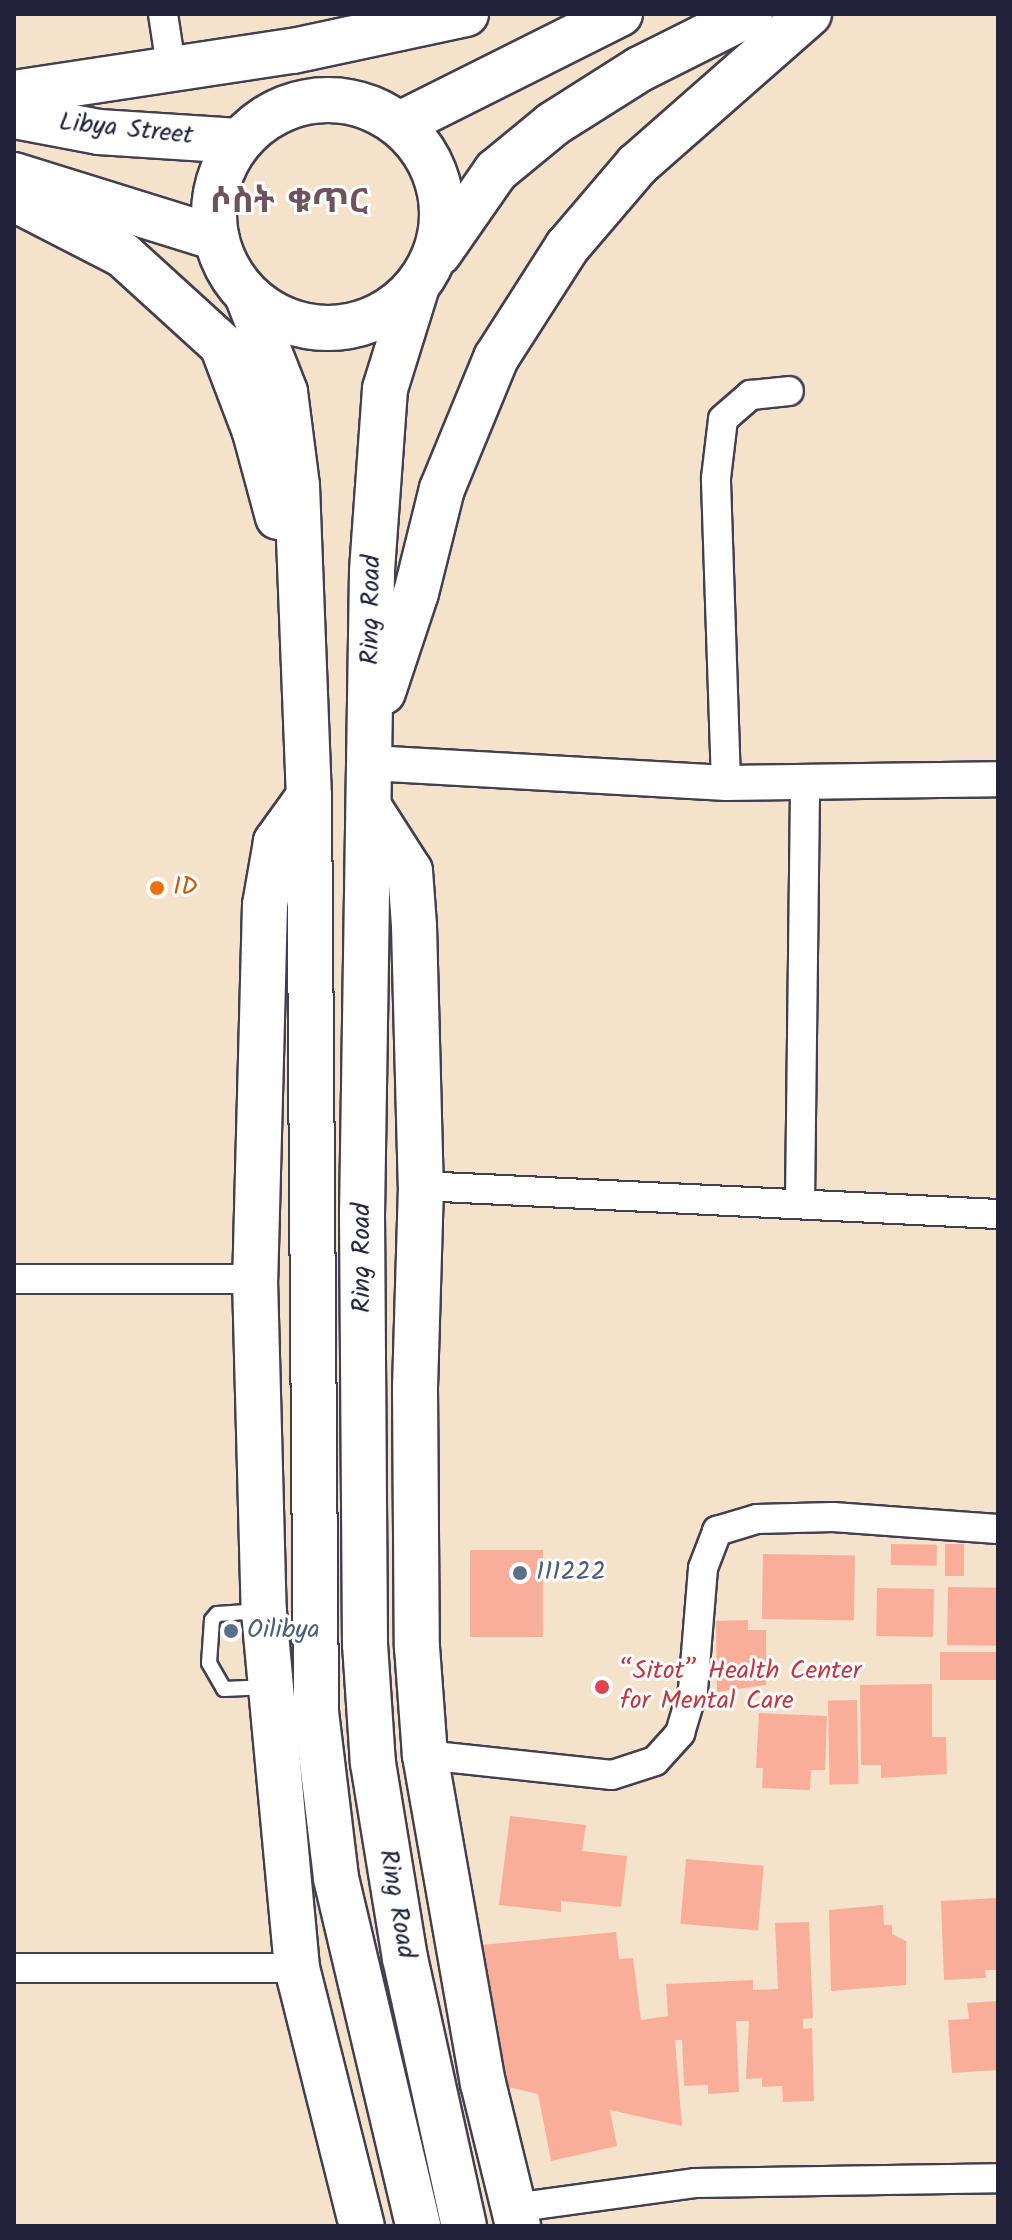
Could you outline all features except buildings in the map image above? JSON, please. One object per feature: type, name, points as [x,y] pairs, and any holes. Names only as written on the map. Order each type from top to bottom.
[{"type":"main road","points":[[14,93],[171,66],[293,51],[466,14]]},
{"type":"main road","points":[[400,124],[620,14]]},
{"type":"main road","name":"Ring Road","points":[[464,2226],[405,1958],[373,1763],[365,1644],[362,1214],[372,572],[384,403],[425,274],[496,171],[553,124],[640,69],[750,14]]},
{"type":"main road","points":[[370,748],[416,593],[442,489],[496,358],[567,247],[637,165],[809,14]]},
{"type":"main road","points":[[334,99],[369,106],[400,124],[422,146],[443,202],[425,274],[384,313],[334,328],[302,325],[272,315],[247,295],[227,269],[216,238],[213,204],[222,171],[239,141],[277,113],[299,103],[334,99]]},
{"type":"main road","name":"Libya Street","points":[[14,116],[99,132],[239,141]]},
{"type":"main road","points":[[14,175],[216,238]]},
{"type":"main road","points":[[14,199],[123,255],[222,345],[255,432],[302,607]]},
{"type":"main road","name":"Ring Road","points":[[247,295],[285,392],[297,486],[309,796],[316,1712],[336,1878],[418,2226]]},
{"type":"main road","points":[[309,796],[276,842],[265,905],[255,1279],[264,1612],[268,1687],[297,1968],[362,2226]]},
{"type":"main road","points":[[369,807],[410,871],[421,1186],[415,1404],[417,1647],[425,1755],[483,2083],[516,2217]]},
{"type":"street","points":[[163,14],[171,66]]},
{"type":"street","points":[[726,783],[716,478],[723,419],[751,395],[789,391]]},
{"type":"street","points":[[370,748],[726,783],[998,779]]},
{"type":"street","points":[[800,1201],[805,784]]},
{"type":"street","points":[[421,1186],[800,1201],[998,1214]]},
{"type":"street","points":[[14,1279],[255,1279]]},
{"type":"street","points":[[425,1755],[612,1775],[655,1761],[680,1733],[693,1690],[703,1568],[717,1531],[757,1519],[833,1517],[998,1529]]},
{"type":"street","points":[[14,1968],[297,1968]]},
{"type":"street","points":[[516,2217],[696,2183],[998,2178]]},
{"type":"lane","points":[[264,1612],[217,1614],[212,1620],[209,1663],[224,1689],[268,1687]]},
{"type":"place","name":"ID","points":[[157,888]]},
{"type":"place","name":"111222","points":[[520,1573]]},
{"type":"place","name":"Oilibya","points":[[231,1631]]},
{"type":"place","name":"“Sitot” Health Center for Mental Care","points":[[602,1687]]},
{"type":"district","name":"ሶስት ቁጥር","points":[[289,204]]}]
